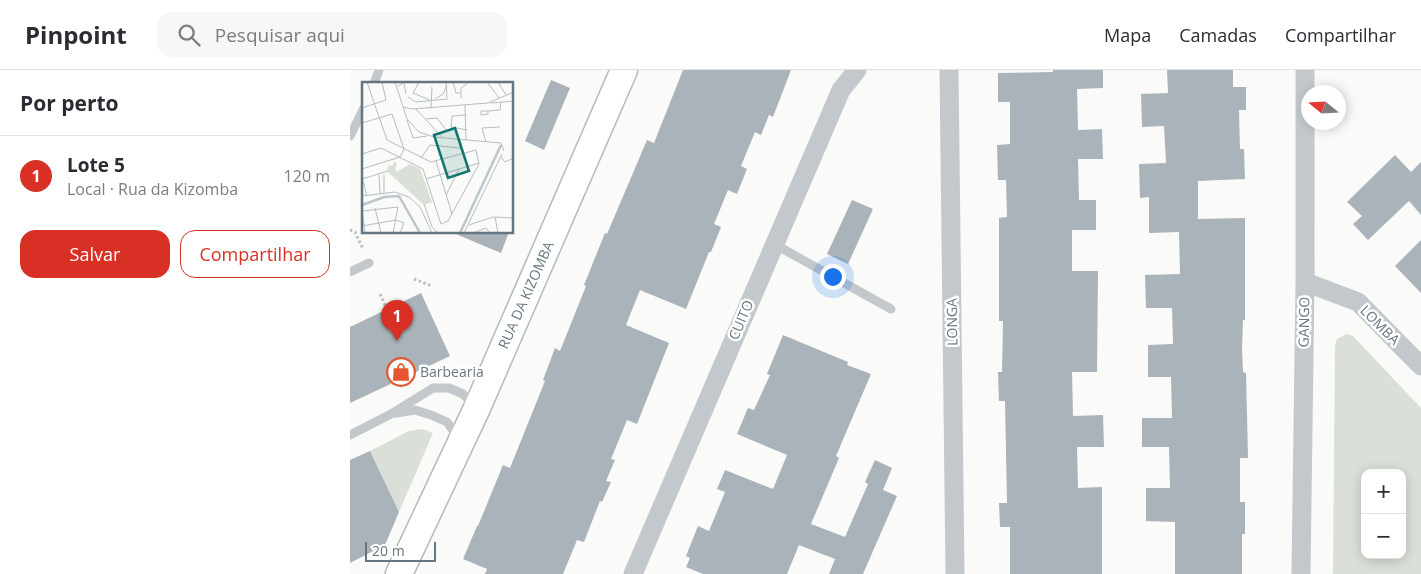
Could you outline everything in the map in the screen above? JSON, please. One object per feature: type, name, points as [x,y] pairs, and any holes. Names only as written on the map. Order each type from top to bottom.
[{"type":"main road","name":"RUA DA KIZOMBA","points":[[399,574],[477,408],[624,70]]},
{"type":"street","name":"CUITO","points":[[633,574],[841,90],[857,70]]},
{"type":"street","name":"LONGA","points":[[949,70],[955,574]]},
{"type":"street","name":"GANGO","points":[[1301,574],[1305,282],[1305,70]]},
{"type":"street","name":"LOMBA","points":[[1305,282],[1358,302],[1421,366]]},
{"type":"lane","points":[[375,82],[379,70]]},
{"type":"lane","points":[[350,136],[362,112]]},
{"type":"lane","points":[[774,244],[891,310]]},
{"type":"lane","points":[[350,272],[369,263]]},
{"type":"lane","points":[[350,435],[391,414],[433,388],[449,388],[463,394],[477,408]]},
{"type":"lane","points":[[391,414],[416,410],[431,415],[447,422],[461,442]]},
{"type":"path","points":[[350,230],[355,232],[369,263]]},
{"type":"path","points":[[414,278],[432,286]]},
{"type":"path","points":[[380,294],[387,309]]},
{"type":"shaded area","points":[[1347,334],[1353,336],[1421,408],[1421,574],[1333,574],[1335,345],[1337,339]]},
{"type":"shaded area","points":[[422,429],[433,433],[399,512],[370,451],[409,431]]},
{"type":"building","points":[[683,70],[791,70],[773,117],[769,115],[761,135],[755,132],[741,166],[747,169],[737,194],[728,190],[714,224],[721,227],[686,309],[640,290],[626,325],[669,343],[637,424],[627,420],[611,459],[615,460],[606,481],[611,482],[602,502],[600,501],[584,542],[577,540],[563,574],[485,574],[487,569],[463,559],[503,465],[510,468],[545,381],[543,380],[555,348],[560,351],[605,233],[607,234],[647,140],[654,143]]},
{"type":"building","points":[[1053,70],[1103,70],[1103,88],[1077,89],[1078,130],[1102,129],[1103,159],[1078,159],[1079,200],[1096,200],[1096,230],[1072,230],[1072,271],[1098,271],[1097,372],[1072,372],[1073,416],[1103,415],[1104,447],[1077,447],[1078,488],[1102,487],[1102,574],[1010,574],[1010,527],[1000,527],[999,503],[1007,503],[1005,401],[999,401],[998,372],[1002,372],[1003,321],[999,321],[999,218],[1007,217],[1006,180],[998,180],[997,145],[1010,144],[1010,102],[998,102],[998,73],[1053,72]]},
{"type":"building","points":[[1167,70],[1233,70],[1233,87],[1246,87],[1246,110],[1239,110],[1240,149],[1244,149],[1245,179],[1198,181],[1198,219],[1245,218],[1245,320],[1243,320],[1242,349],[1243,372],[1246,373],[1248,458],[1240,458],[1240,502],[1245,502],[1245,534],[1242,534],[1242,574],[1175,574],[1175,522],[1146,521],[1146,488],[1170,488],[1169,447],[1142,447],[1142,418],[1172,418],[1171,377],[1148,377],[1148,345],[1173,344],[1172,308],[1146,308],[1145,275],[1180,274],[1179,232],[1149,233],[1149,197],[1140,198],[1139,164],[1166,163],[1164,126],[1142,127],[1141,94],[1168,93]]},
{"type":"building","points":[[551,80],[570,88],[544,150],[525,141]]},
{"type":"building","points":[[1395,155],[1411,172],[1421,162],[1421,215],[1409,201],[1368,240],[1353,224],[1362,216],[1347,202]]},
{"type":"building","points":[[852,200],[873,209],[848,264],[827,254]]},
{"type":"building","points":[[456,234],[508,234],[501,253]]},
{"type":"building","points":[[1421,240],[1421,293],[1395,266]]},
{"type":"building","points":[[421,293],[450,356],[350,403],[350,327]]},
{"type":"building","points":[[783,335],[848,362],[847,365],[871,374],[836,456],[839,458],[811,524],[845,537],[868,484],[865,482],[875,460],[892,468],[883,490],[897,496],[863,574],[829,574],[835,559],[799,545],[787,574],[703,574],[686,567],[690,558],[686,556],[698,526],[709,531],[725,492],[717,489],[725,470],[773,489],[787,455],[737,434],[748,408],[754,410],[770,375],[767,374]]},
{"type":"building","points":[[370,451],[399,512],[385,545],[350,563],[350,460]]},
{"type":"place","name":"Lote 5","points":[[397,341]]},
{"type":"place","name":"Barbearia","points":[[401,372]]}]
